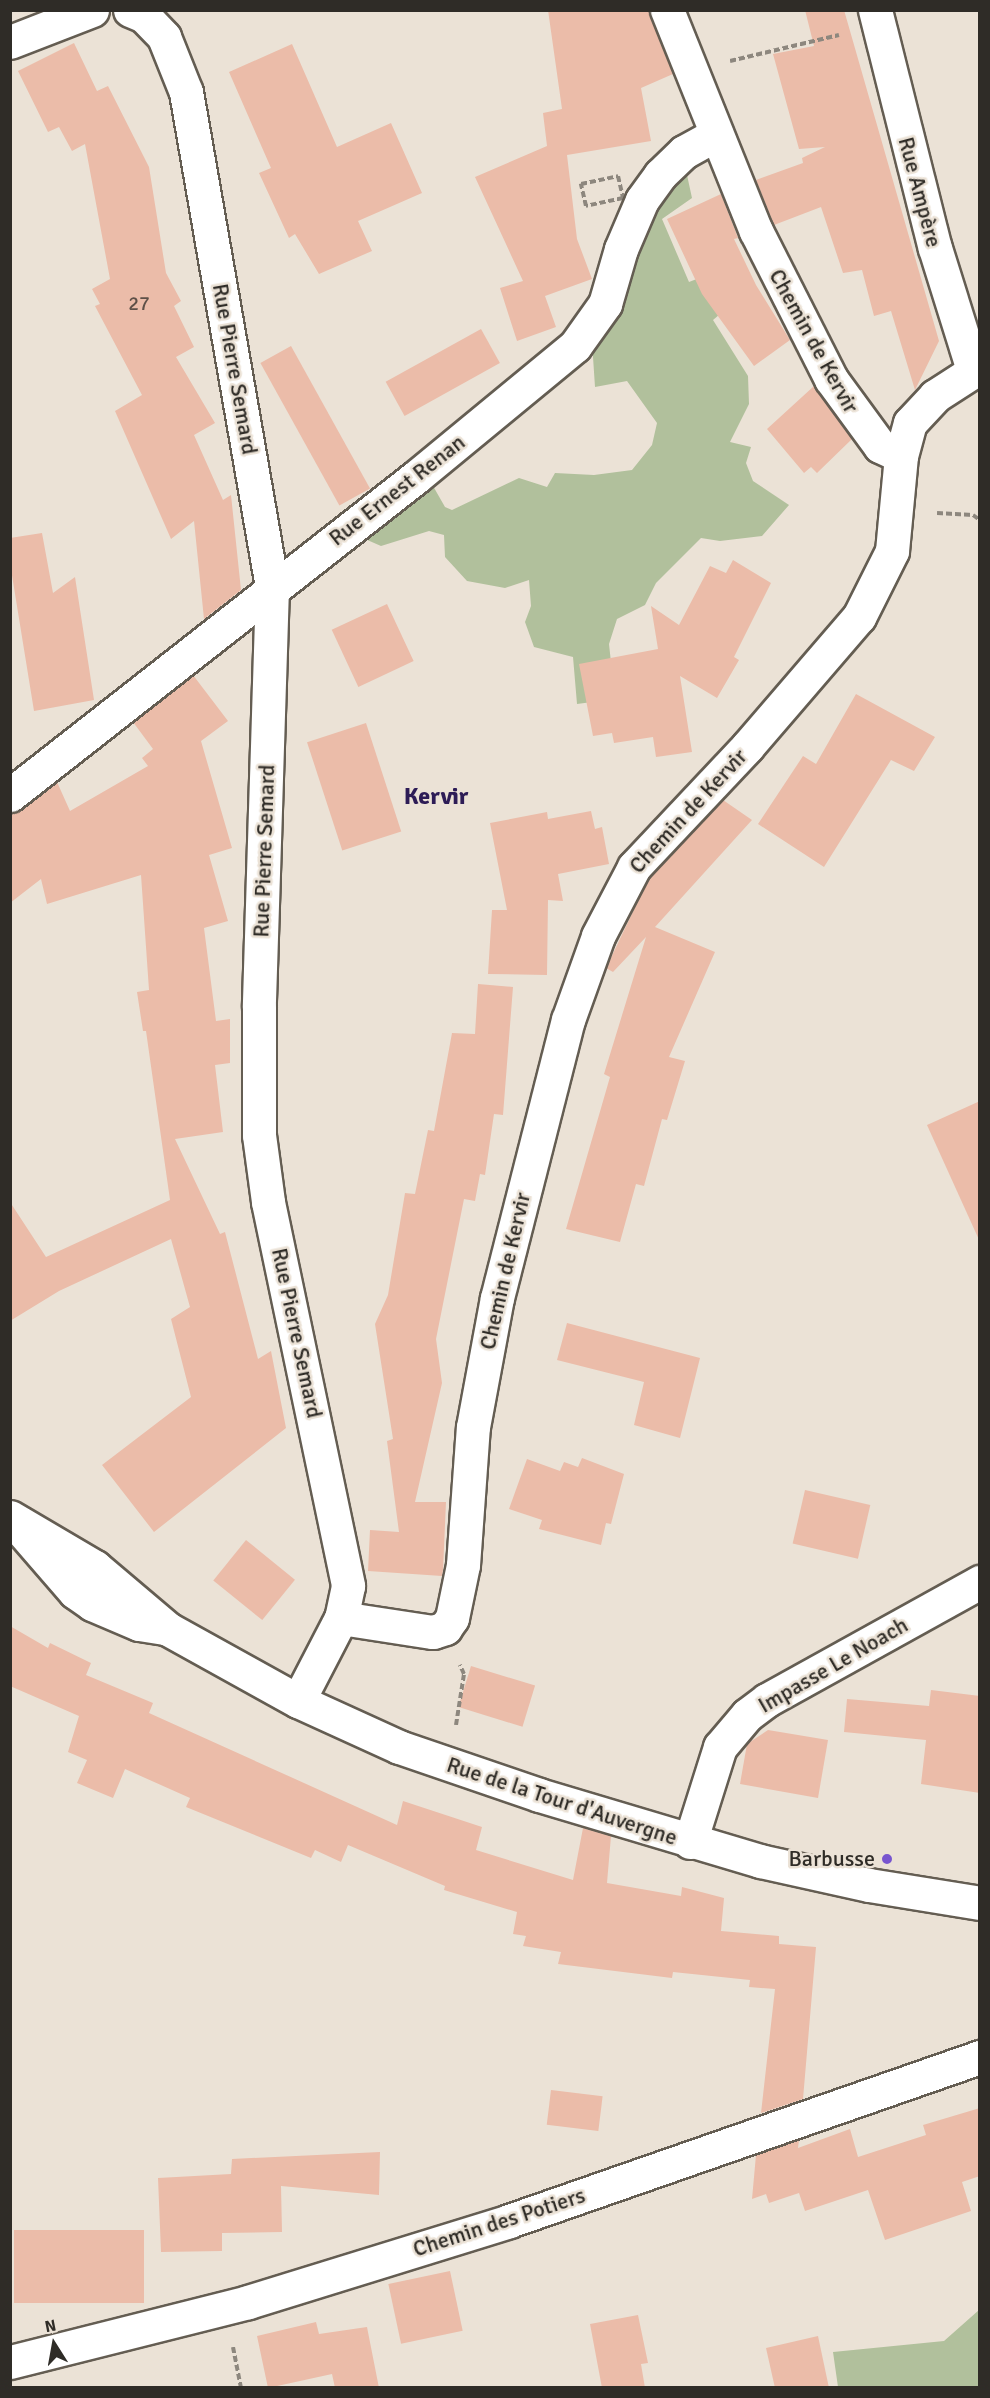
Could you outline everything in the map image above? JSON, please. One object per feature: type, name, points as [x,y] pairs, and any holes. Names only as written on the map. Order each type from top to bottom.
[{"type":"street","points":[[10,42],[92,10]]},
{"type":"street","name":"Rue Pierre Semard","points":[[130,10],[144,16],[164,37],[186,92],[272,587],[258,1017],[260,1135],[268,1202],[346,1569],[346,1604],[341,1618],[298,1701]]},
{"type":"street","name":"Chemin de Kervir","points":[[446,1628],[457,1603],[460,1584],[473,1427],[496,1298],[568,1020],[598,936],[634,867],[747,747],[859,617],[892,551],[898,512],[901,456],[880,446],[831,379],[756,231],[667,10]]},
{"type":"street","name":"Rue Ampère","points":[[876,18],[935,248],[976,369]]},
{"type":"street","name":"Rue Ernest Renan","points":[[10,795],[272,587],[416,477],[575,346],[605,304],[621,249],[642,200],[660,175],[684,152],[716,134]]},
{"type":"street","points":[[901,456],[910,423],[922,408],[976,369]]},
{"type":"street","name":"Rue de la Tour d'Auvergne","points":[[10,1517],[54,1569],[92,1604],[139,1624],[168,1629],[298,1701],[443,1763],[690,1842],[870,1885],[980,1903]]},
{"type":"street","name":"Impasse Le Noach","points":[[690,1842],[720,1747],[747,1715],[767,1700],[980,1582]]},
{"type":"street","points":[[341,1618],[433,1632],[446,1628]]},
{"type":"street","name":"Chemin des Potiers","points":[[10,2362],[248,2302],[509,2221],[980,2057]]},
{"type":"path","points":[[691,70],[876,18]]},
{"type":"path","points":[[898,512],[973,515],[980,520]]},
{"type":"path","points":[[443,1763],[453,1739],[464,1674],[446,1628]]},
{"type":"green space","points":[[687,175],[692,198],[662,219],[689,282],[730,266],[746,292],[713,320],[748,376],[749,404],[730,442],[751,447],[746,463],[753,481],[789,505],[762,536],[720,541],[701,538],[656,583],[645,605],[617,619],[609,644],[615,699],[577,704],[573,657],[534,647],[525,622],[531,606],[529,580],[505,588],[467,581],[445,557],[444,535],[429,531],[381,546],[365,539],[433,486],[445,507],[452,510],[519,478],[547,487],[555,473],[594,475],[632,470],[652,445],[657,423],[627,381],[595,387],[592,342],[662,189]]},
{"type":"green space","points":[[979,2310],[979,2387],[838,2387],[833,2352],[944,2341]]},
{"type":"building","points":[[548,10],[649,10],[673,74],[641,88],[651,141],[567,155],[577,239],[592,279],[545,296],[556,327],[517,341],[500,288],[523,281],[475,177],[547,146],[543,113],[562,109]]},
{"type":"building","points":[[805,10],[844,10],[939,341],[915,390],[891,311],[874,316],[862,270],[843,273],[821,207],[774,225],[756,180],[803,163],[802,158],[825,147],[799,149],[773,54],[814,46]]},
{"type":"building","points":[[74,43],[97,91],[108,86],[149,167],[166,273],[181,301],[174,306],[194,347],[176,357],[215,423],[194,435],[223,500],[231,495],[241,590],[204,619],[194,521],[171,539],[115,411],[142,395],[95,306],[100,304],[92,289],[110,279],[85,144],[72,151],[59,127],[48,132],[18,71]]},
{"type":"building","points":[[292,44],[337,147],[391,123],[422,193],[358,221],[372,251],[319,274],[295,234],[289,238],[259,173],[271,168],[229,72]]},
{"type":"building","points":[[721,194],[738,238],[734,239],[756,285],[790,340],[754,366],[702,294],[667,219]]},
{"type":"building","points":[[481,329],[500,363],[405,416],[386,382]]},
{"type":"building","points":[[291,346],[370,489],[339,506],[260,363]]},
{"type":"building","points":[[814,386],[852,439],[817,473],[811,467],[804,473],[767,429]]},
{"type":"building","points":[[42,533],[53,593],[75,577],[94,700],[34,711],[10,563],[10,538]]},
{"type":"building","points":[[733,560],[771,583],[734,657],[739,660],[717,698],[680,676],[692,752],[656,757],[653,737],[614,743],[612,733],[593,736],[579,664],[658,649],[651,606],[679,625],[710,566],[726,573]]},
{"type":"building","points":[[387,604],[414,661],[358,687],[332,630]]},
{"type":"building","points":[[193,675],[228,721],[201,741],[232,848],[209,855],[228,921],[204,928],[216,1021],[230,1019],[230,1063],[215,1065],[223,1132],[175,1139],[220,1234],[225,1232],[258,1359],[271,1351],[286,1428],[154,1532],[102,1465],[191,1397],[171,1319],[190,1307],[171,1239],[59,1291],[10,1321],[10,1202],[46,1257],[170,1200],[146,1031],[143,1031],[137,992],[149,990],[141,875],[47,904],[41,879],[10,903],[10,816],[57,782],[70,811],[148,766],[142,758],[153,749],[133,722]]},
{"type":"building","points":[[856,694],[935,737],[914,771],[891,760],[824,867],[758,824],[803,756],[816,764]]},
{"type":"building","points":[[366,723],[401,831],[342,851],[307,742]]},
{"type":"building","points":[[723,800],[752,820],[655,927],[715,952],[669,1057],[685,1061],[667,1120],[662,1119],[644,1186],[636,1184],[620,1242],[566,1229],[610,1077],[604,1074],[646,937],[613,972],[606,968],[649,878]]},
{"type":"building","points":[[591,811],[595,829],[602,827],[609,864],[558,874],[563,901],[548,900],[547,975],[488,974],[492,910],[507,910],[490,823],[547,812],[548,819]]},
{"type":"building","points":[[478,984],[513,987],[503,1115],[494,1114],[485,1175],[480,1174],[475,1201],[464,1199],[436,1339],[442,1383],[415,1502],[446,1502],[442,1576],[368,1571],[370,1530],[399,1532],[387,1441],[393,1439],[375,1324],[388,1295],[405,1193],[415,1194],[428,1130],[434,1131],[452,1033],[475,1034]]},
{"type":"building","points":[[980,1101],[980,1242],[927,1125]]},
{"type":"building","points":[[567,1323],[700,1358],[680,1438],[634,1425],[644,1382],[557,1360]]},
{"type":"building","points":[[582,1458],[624,1474],[611,1524],[606,1523],[601,1545],[539,1529],[542,1520],[509,1509],[527,1459],[560,1471],[564,1462],[578,1467]]},
{"type":"building","points":[[805,1490],[870,1505],[858,1559],[793,1544]]},
{"type":"building","points":[[246,1540],[295,1580],[262,1620],[213,1580]]},
{"type":"building","points":[[10,1626],[48,1648],[50,1643],[91,1663],[86,1675],[153,1703],[149,1713],[397,1825],[403,1801],[482,1827],[476,1850],[573,1880],[583,1828],[611,1836],[607,1883],[681,1896],[682,1887],[724,1898],[721,1931],[779,1936],[779,1944],[816,1947],[803,2099],[761,2113],[775,1989],[749,1987],[750,1980],[673,1972],[672,1978],[558,1964],[561,1952],[523,1946],[526,1936],[513,1934],[517,1912],[444,1890],[445,1886],[348,1845],[341,1862],[315,1850],[311,1858],[186,1807],[190,1798],[125,1769],[113,1798],[77,1783],[87,1760],[68,1752],[79,1716],[10,1686]]},
{"type":"building","points":[[471,1666],[535,1686],[523,1727],[458,1707]]},
{"type":"building","points":[[931,1690],[980,1696],[980,1793],[921,1784],[926,1740],[844,1732],[847,1699],[929,1706]]},
{"type":"building","points":[[768,1730],[828,1740],[818,1798],[740,1784],[747,1744]]},
{"type":"building","points":[[551,2090],[603,2096],[598,2131],[547,2125]]},
{"type":"building","points":[[980,2108],[980,2176],[962,2182],[971,2211],[885,2240],[868,2190],[805,2211],[799,2193],[769,2203],[766,2194],[752,2199],[756,2155],[799,2140],[798,2148],[850,2129],[858,2157],[926,2135],[923,2125]]},
{"type":"building","points":[[380,2152],[379,2195],[281,2186],[282,2232],[222,2233],[222,2251],[161,2252],[158,2178],[231,2174],[232,2159]]},
{"type":"building","points":[[14,2230],[144,2230],[144,2303],[14,2303]]},
{"type":"building","points":[[450,2271],[463,2331],[401,2344],[388,2284]]},
{"type":"building","points":[[638,2315],[648,2363],[641,2364],[645,2388],[602,2388],[590,2324]]},
{"type":"building","points":[[316,2322],[319,2334],[367,2327],[379,2388],[335,2388],[332,2374],[268,2388],[257,2336]]},
{"type":"building","points":[[818,2336],[829,2388],[775,2388],[766,2348]]},
{"type":"place","name":"Barbusse","points":[[887,1859]]},
{"type":"district","name":"Kervir","points":[[436,797]]}]
